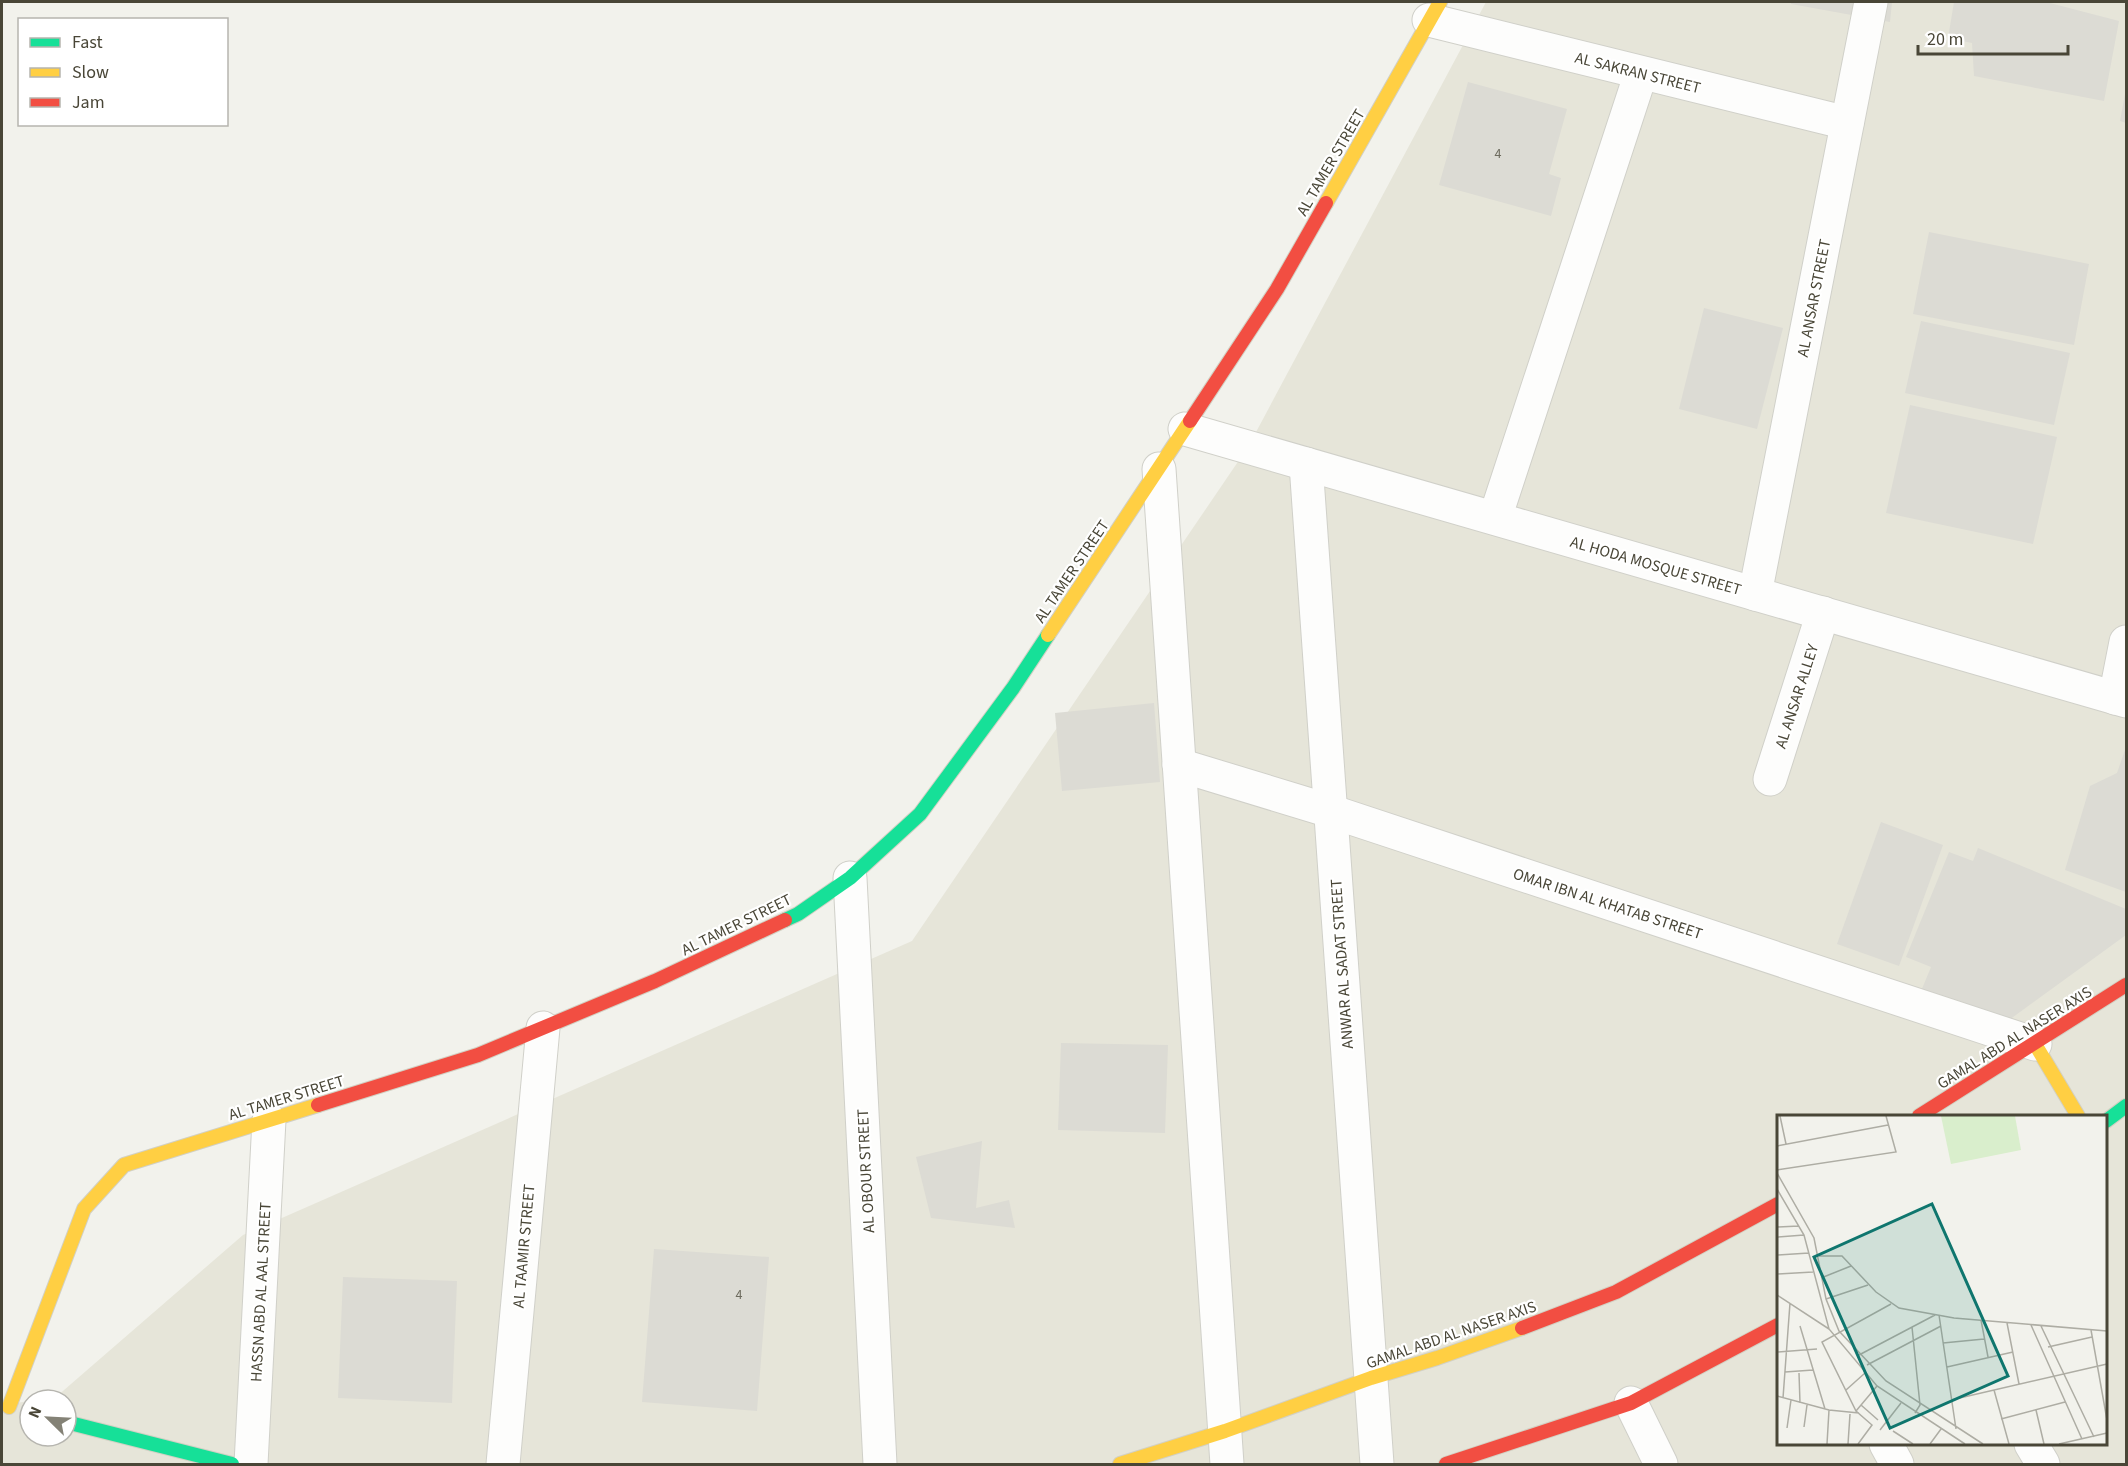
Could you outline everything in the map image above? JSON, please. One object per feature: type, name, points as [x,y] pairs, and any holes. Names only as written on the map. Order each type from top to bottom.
[{"type":"street","name":"AL ANSAR STREET","points":[[1755,594],[1870,2]]},
{"type":"street","name":"AL SAKRAN STREET","points":[[1435,11],[1641,73],[1847,123]]},
{"type":"street","name":"AL TAMER STREET","points":[[10,1407],[84,1209],[124,1165],[478,1055],[655,981],[798,914],[850,878],[920,814],[1013,688],[1277,289],[1435,11]]},
{"type":"street","points":[[1494,518],[1641,73]]},
{"type":"street","name":"AL HODA MOSQUE STREET","points":[[1185,429],[2121,700]]},
{"type":"street","name":"ANWAR AL SADAT STREET","points":[[1306,464],[1377,1464]]},
{"type":"street","points":[[1159,469],[1227,1464]]},
{"type":"street","name":"AL ANSAR ALLEY","points":[[1770,779],[1823,613]]},
{"type":"street","points":[[2121,700],[2127,642]]},
{"type":"street","name":"OMAR IBN AL KHATAB STREET","points":[[1179,765],[1330,811],[2035,1044]]},
{"type":"street","name":"AL OBOUR STREET","points":[[850,878],[880,1464]]},
{"type":"street","name":"GAMAL ABD AL NASER AXIS","points":[[1921,1115],[2127,985]]},
{"type":"street","name":"AL TAAMIR STREET","points":[[503,1464],[543,1028]]},
{"type":"street","points":[[2035,1044],[2077,1115]]},
{"type":"street","points":[[2107,1120],[2127,1106]]},
{"type":"street","name":"HASSN ABD AL AAL STREET","points":[[250,1464],[269,1120]]},
{"type":"street","name":"GAMAL ABD AL NASER AXIS","points":[[1120,1464],[1225,1431],[1371,1378],[1521,1329],[1616,1292],[1777,1205]]},
{"type":"street","points":[[1446,1464],[1631,1404],[1777,1326]]},
{"type":"street","points":[[1631,1404],[1661,1464]]},
{"type":"street","points":[[78,1425],[232,1464]]},
{"type":"street","points":[[1887,1445],[1897,1464]]},
{"type":"street","points":[[2032,1445],[2043,1464]]},
{"type":"shaded area","points":[[1486,2],[2126,2],[2126,1464],[2,1464],[2,1405],[18,1403],[18,1448],[78,1448],[78,1388],[66,1388],[243,1235],[912,941],[1248,447]]},
{"type":"building","points":[[1791,2],[1892,2],[1890,22],[1791,4]]},
{"type":"building","points":[[1954,2],[2046,2],[2119,21],[2104,101],[1974,76],[1972,43],[1948,38]]},
{"type":"building","points":[[1468,82],[1567,109],[1549,174],[1561,178],[1551,216],[1439,185]]},
{"type":"building","points":[[2126,95],[2126,123],[2120,121]]},
{"type":"building","points":[[1929,232],[2089,264],[2074,345],[1913,314]]},
{"type":"building","points":[[1704,308],[1783,328],[1757,429],[1679,409]]},
{"type":"building","points":[[1921,321],[2070,353],[2054,425],[1905,393]]},
{"type":"building","points":[[1910,405],[2057,437],[2033,544],[1886,513]]},
{"type":"building","points":[[1154,703],[1160,782],[1062,791],[1055,713]]},
{"type":"building","points":[[2126,747],[2126,892],[2065,870],[2090,786],[2117,773]]},
{"type":"building","points":[[1881,822],[1943,845],[1899,966],[1837,944]]},
{"type":"building","points":[[1978,848],[2126,909],[2126,935],[1998,1028],[1919,996],[1931,967],[1906,957],[1949,852],[1973,861]]},
{"type":"building","points":[[1061,1043],[1168,1045],[1165,1133],[1058,1130]]},
{"type":"building","points":[[982,1141],[976,1208],[1009,1200],[1015,1228],[931,1218],[916,1157]]},
{"type":"building","points":[[654,1249],[769,1257],[757,1411],[642,1402]]},
{"type":"building","points":[[343,1277],[457,1281],[452,1403],[338,1398]]},
{"type":"traffic: fast","points":[[785,920],[798,914],[850,878],[920,814],[1013,688],[1048,635]]},
{"type":"traffic: fast","points":[[2107,1120],[2126,1106]]},
{"type":"traffic: fast","points":[[78,1425],[232,1464]]},
{"type":"traffic: slow","points":[[1326,203],[1440,2]]},
{"type":"traffic: slow","points":[[1048,635],[1190,421]]},
{"type":"traffic: slow","points":[[2035,1044],[2077,1115]]},
{"type":"traffic: slow","points":[[9,1407],[84,1209],[124,1165],[318,1105]]},
{"type":"traffic: slow","points":[[1120,1464],[1225,1431],[1371,1378],[1522,1328]]},
{"type":"traffic: jam","points":[[1190,421],[1277,289],[1326,203]]},
{"type":"traffic: jam","points":[[318,1105],[478,1055],[655,981],[785,920]]},
{"type":"traffic: jam","points":[[1921,1115],[2126,985]]},
{"type":"traffic: jam","points":[[1522,1328],[1616,1292],[1777,1205]]},
{"type":"traffic: jam","points":[[1446,1464],[1631,1403],[1777,1326]]}]
